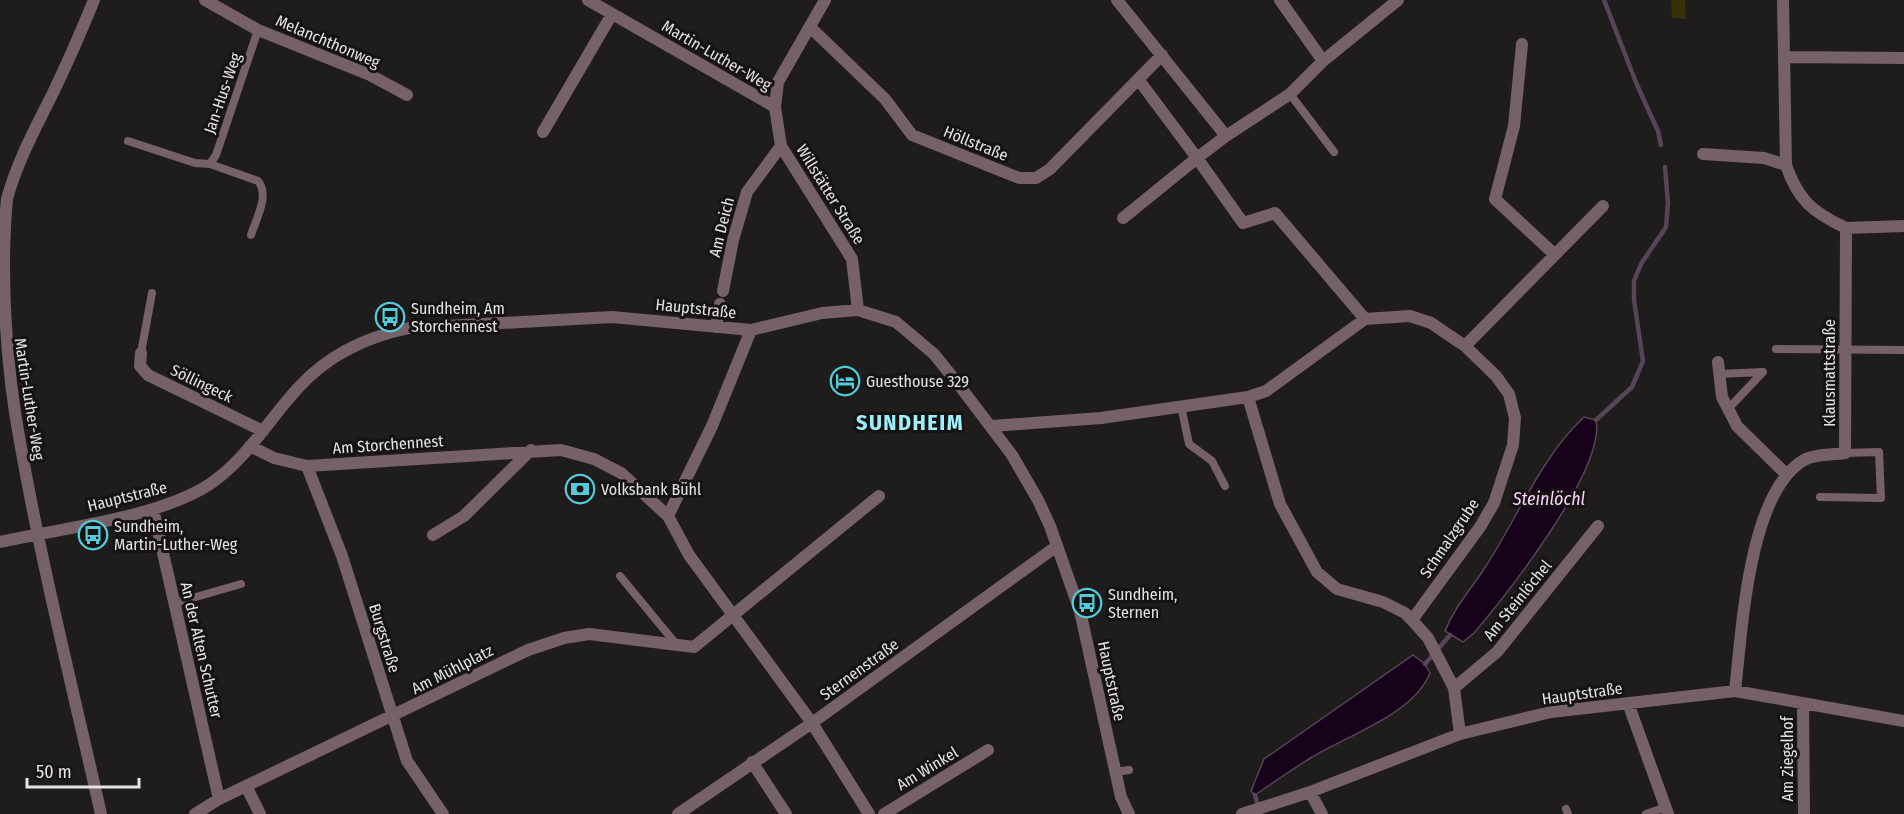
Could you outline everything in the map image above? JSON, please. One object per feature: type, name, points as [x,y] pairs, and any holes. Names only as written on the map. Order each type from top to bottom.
[{"type":"street","name":"Martin-Luther-Weg","points":[[94,0],[74,50],[19,163],[6,201],[1,235],[1,323],[5,362],[36,534],[101,814]]},
{"type":"street","name":"Melanchthonweg","points":[[205,0],[258,30],[370,75],[407,95]]},
{"type":"street","name":"Martin-Luther-Weg","points":[[588,0],[775,106]]},
{"type":"street","name":"Willstätter Straße","points":[[825,0],[778,82],[775,106],[781,146],[852,259],[858,310]]},
{"type":"street","points":[[1118,0],[1226,136]]},
{"type":"street","points":[[1280,0],[1323,61]]},
{"type":"street","points":[[1123,218],[1226,136],[1290,94],[1323,61],[1398,0]]},
{"type":"street","points":[[1783,0],[1786,165],[1794,187],[1806,203],[1822,217],[1846,228],[1904,226]]},
{"type":"street","points":[[543,132],[612,14]]},
{"type":"street","name":"Höllstraße","points":[[810,27],[885,99],[912,135],[1019,178],[1036,178],[1050,169],[1162,55]]},
{"type":"street","points":[[1522,44],[1515,126],[1495,199],[1555,255]]},
{"type":"street","points":[[1784,57],[1904,58]]},
{"type":"street","points":[[992,426],[1101,418],[1248,398],[1266,391],[1365,319],[1275,213],[1243,223],[1138,79]]},
{"type":"street","name":"Am Deich","points":[[723,291],[733,240],[747,192],[781,146]]},
{"type":"street","points":[[1703,154],[1764,158],[1786,165]]},
{"type":"street","points":[[1466,346],[1603,206]]},
{"type":"street","name":"Klausmattstraße","points":[[1845,453],[1846,228]]},
{"type":"street","points":[[716,327],[720,304]]},
{"type":"street","name":"Hauptstraße","points":[[0,542],[153,509],[183,499],[230,468],[298,387],[326,361],[351,346],[393,331],[420,327],[612,317],[751,330],[822,313],[858,310],[897,322],[934,354],[992,426],[1038,500],[1057,546],[1082,621],[1121,797],[1129,814]]},
{"type":"street","name":"Schmalzgrube","points":[[1365,319],[1410,316],[1431,323],[1466,346],[1496,376],[1509,394],[1515,418],[1513,445],[1494,502],[1480,527],[1412,620]]},
{"type":"street","points":[[668,516],[712,426],[751,330]]},
{"type":"street","name":"Söllingeck","points":[[141,352],[140,366],[148,375],[263,431]]},
{"type":"street","points":[[1718,368],[1722,397],[1737,426],[1786,474]]},
{"type":"street","points":[[1248,398],[1280,504],[1317,572],[1337,589],[1383,602],[1405,612],[1428,638],[1454,688],[1460,734]]},
{"type":"street","name":"Am Storchennest","points":[[250,446],[274,458],[307,466],[531,450],[561,450],[594,459],[621,473],[668,516],[689,555],[813,723],[869,814]]},
{"type":"street","points":[[433,535],[464,516],[531,450]]},
{"type":"street","points":[[1735,691],[1745,608],[1760,527],[1775,491],[1786,474],[1806,459],[1845,453]]},
{"type":"street","name":"Burgstraße","points":[[307,466],[342,556],[407,761],[443,814]]},
{"type":"street","points":[[733,617],[879,496]]},
{"type":"street","name":"An der Alten Schutter","points":[[153,509],[219,799]]},
{"type":"street","name":"Am Steinlöchel","points":[[1454,688],[1497,652],[1598,526]]},
{"type":"street","name":"Sternenstraße","points":[[678,814],[813,723],[1057,546]]},
{"type":"street","name":"Am Mühlplatz","points":[[195,814],[219,799],[528,650],[564,638],[589,634],[678,647],[694,647],[733,617]]},
{"type":"street","name":"Hauptstraße","points":[[1246,813],[1310,792],[1460,734],[1551,712],[1735,691],[1904,721]]},
{"type":"street","points":[[1628,703],[1667,811]]},
{"type":"street","name":"Am Ziegelhof","points":[[1803,703],[1804,814]]},
{"type":"street","name":"Am Winkel","points":[[884,814],[988,750]]},
{"type":"street","points":[[752,762],[786,814]]},
{"type":"street","points":[[246,786],[260,814]]},
{"type":"street","points":[[1310,792],[1322,814]]},
{"type":"lane","name":"Jan-Hus-Weg","points":[[210,164],[216,155],[258,30]]},
{"type":"lane","points":[[1290,94],[1334,152]]},
{"type":"lane","points":[[128,141],[195,163],[210,164],[258,182],[263,188],[264,195],[251,235]]},
{"type":"lane","points":[[141,352],[152,293]]},
{"type":"lane","points":[[1776,349],[1904,350]]},
{"type":"lane","points":[[1718,368],[1763,372],[1728,409]]},
{"type":"lane","points":[[1181,406],[1189,444],[1212,461],[1224,486]]},
{"type":"lane","points":[[1820,497],[1881,498],[1879,452],[1845,453]]},
{"type":"lane","points":[[620,576],[678,647]]},
{"type":"lane","points":[[174,603],[241,584]]},
{"type":"lane","points":[[1115,772],[1128,770]]},
{"type":"lane","points":[[1646,814],[1667,811]]},
{"type":"shaded area","points":[[1671,0],[1685,0],[1686,19],[1672,18]]},
{"type":"water","name":"Steinlöchl","points":[[1584,417],[1596,420],[1595,442],[1586,468],[1570,499],[1530,561],[1474,633],[1463,642],[1445,631],[1449,622],[1498,547],[1555,450]]},
{"type":"water","points":[[1413,655],[1425,664],[1430,673],[1422,687],[1410,700],[1379,722],[1312,757],[1255,795],[1251,791],[1264,759]]},
{"type":"waterway","points":[[1604,0],[1637,85],[1658,131],[1661,145]]},
{"type":"waterway","points":[[1596,420],[1632,387],[1643,361],[1634,300],[1634,281],[1641,264],[1666,227],[1668,203],[1665,167]]},
{"type":"waterway","points":[[1425,664],[1450,635]]},
{"type":"waterway","points":[[1255,795],[1258,806]]},
{"type":"place","name":"Sundheim, Am Storchennest","points":[[390,317]]},
{"type":"place","name":"Guesthouse 329","points":[[845,381]]},
{"type":"place","name":"Volksbank Bühl","points":[[580,489]]},
{"type":"place","name":"Sundheim, Martin-Luther-Weg","points":[[93,535]]},
{"type":"place","name":"Sundheim, Sternen","points":[[1087,603]]},
{"type":"district","name":"SUNDHEIM","points":[[910,422]]}]
